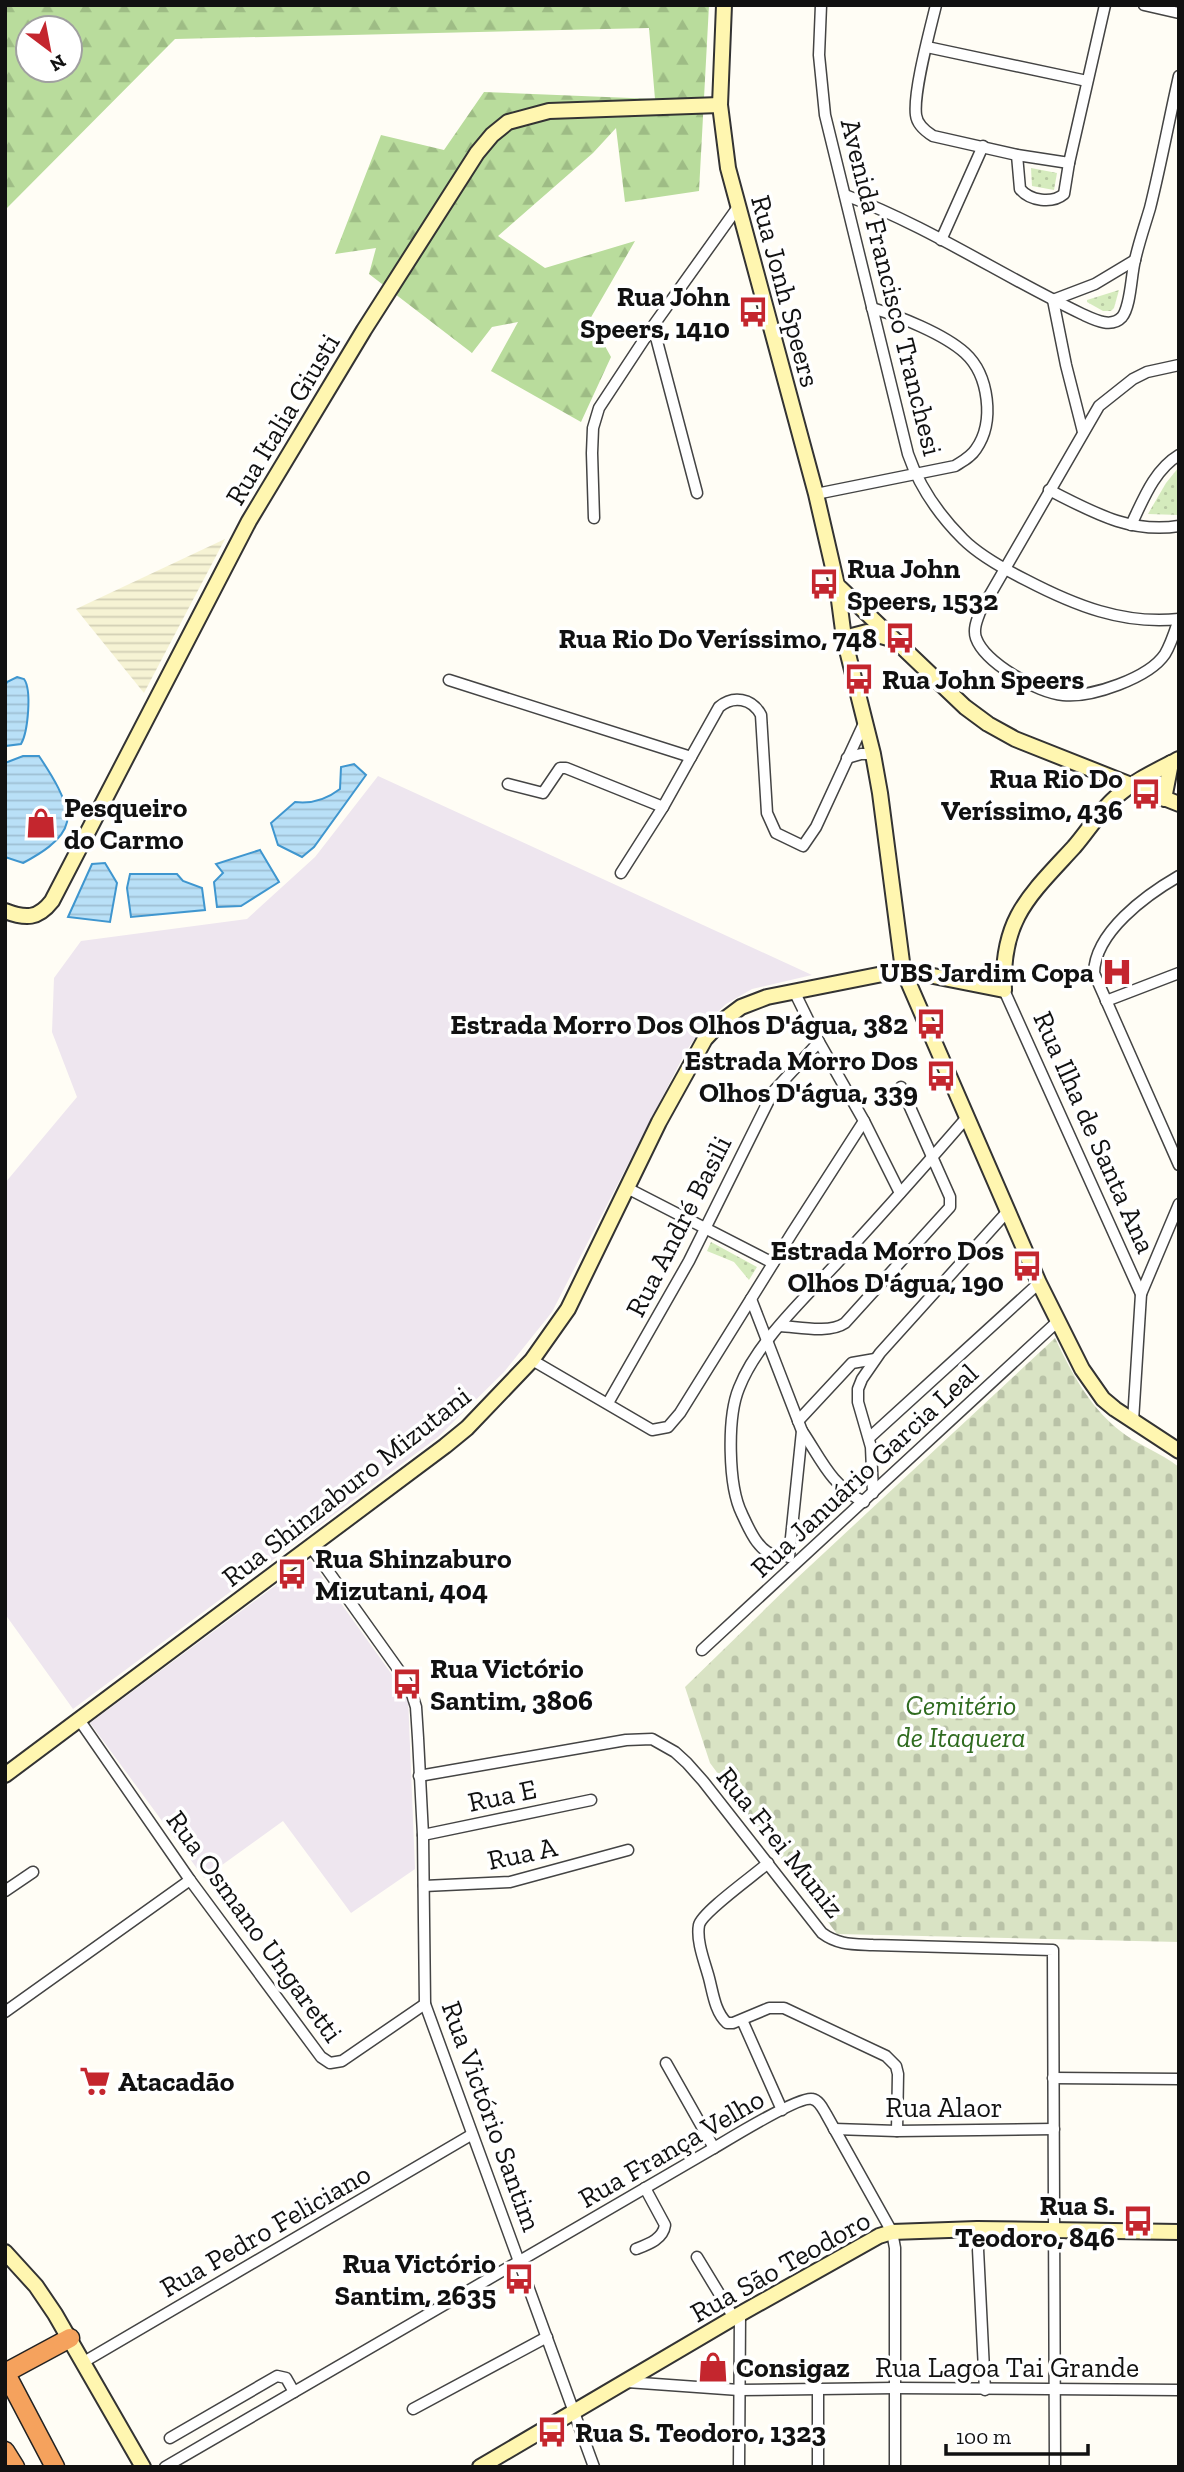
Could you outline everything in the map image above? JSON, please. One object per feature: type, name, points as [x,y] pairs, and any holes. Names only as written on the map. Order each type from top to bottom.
[{"type":"highway","points":[[55,2467],[5,2373],[70,2339]]},
{"type":"highway","points":[[5,2451],[15,2467]]},
{"type":"street","name":"Rua Jonh Speers","points":[[724,5],[720,106],[728,167],[816,494],[837,585],[844,638],[880,793],[903,970],[1039,1283],[1057,1322],[1094,1387],[1109,1404],[1179,1451]]},
{"type":"street","name":"Avenida Francisco Tranchesi","points":[[821,5],[819,55],[825,115],[915,475],[964,540],[1005,569],[1082,607],[1128,618],[1179,619]]},
{"type":"street","points":[[936,5],[918,93],[916,116],[919,124],[933,136],[1017,155],[1069,163]]},
{"type":"street","points":[[1017,155],[1020,189],[1028,196],[1054,201],[1064,194],[1105,5]]},
{"type":"street","points":[[1144,5],[1179,13]]},
{"type":"street","points":[[927,47],[1087,81]]},
{"type":"street","points":[[845,195],[869,204],[1053,300],[1103,323],[1119,320],[1127,304],[1179,76]]},
{"type":"street","name":"Rua Italia Giusti","points":[[5,911],[20,917],[34,917],[44,912],[52,901],[248,521],[364,330],[477,153],[492,135],[508,122],[550,111],[720,106]]},
{"type":"street","points":[[941,240],[983,146]]},
{"type":"street","points":[[594,519],[593,428],[599,408],[653,326],[738,207]]},
{"type":"street","points":[[1053,300],[1096,284],[1135,260]]},
{"type":"street","points":[[1053,300],[1083,432]]},
{"type":"street","points":[[816,494],[955,466],[978,448],[987,415],[984,390],[980,374],[965,353],[900,317],[872,308]]},
{"type":"street","points":[[653,326],[697,493]]},
{"type":"street","points":[[1179,365],[1147,372],[1132,379],[1099,406],[980,612],[975,635],[979,645],[996,662],[1018,677],[1050,692],[1085,695],[1120,684],[1157,663],[1164,655],[1179,619]]},
{"type":"street","points":[[1131,525],[1162,468],[1179,455]]},
{"type":"street","points":[[1049,490],[1110,520],[1152,527],[1179,526]]},
{"type":"street","points":[[837,585],[965,707],[988,724],[1015,739],[1179,804]]},
{"type":"street","points":[[844,638],[867,632],[893,639]]},
{"type":"street","points":[[449,680],[691,757]]},
{"type":"street","points":[[621,873],[663,807],[719,707],[726,701],[737,698],[754,705],[761,715],[767,813],[776,833],[803,846],[816,827],[865,721]]},
{"type":"street","points":[[847,758],[873,754]]},
{"type":"street","points":[[1164,799],[1175,761]]},
{"type":"street","name":"Rua Ilha de Santa Ana","points":[[1133,1421],[1140,1294],[1004,990],[1005,950],[1028,895],[1077,843],[1115,797],[1175,761]]},
{"type":"street","points":[[508,784],[543,793],[560,768],[566,768],[663,807]]},
{"type":"street","points":[[1179,876],[1157,888],[1111,933],[1099,950],[1094,973],[1179,1165]]},
{"type":"street","name":"Rua Shinzaburo Mizutani","points":[[5,1776],[452,1440],[531,1360],[568,1309],[659,1122],[705,1039],[721,1022],[741,1007],[767,998],[903,970],[1004,990]]},
{"type":"street","points":[[1106,1001],[1179,973]]},
{"type":"street","points":[[794,991],[900,1193]]},
{"type":"street","name":"Rua André Basili","points":[[608,1403],[706,1228],[773,1092],[819,1042]]},
{"type":"street","points":[[780,1326],[840,1327],[947,1212],[951,1203],[901,1087]]},
{"type":"street","points":[[783,1553],[764,1550],[737,1506],[732,1479],[732,1423],[737,1392],[742,1380],[780,1326],[968,1116]]},
{"type":"street","points":[[531,1360],[652,1430],[668,1427],[680,1413],[864,1121]]},
{"type":"street","points":[[627,1188],[773,1263]]},
{"type":"street","points":[[1140,1294],[1179,1204]]},
{"type":"street","points":[[873,1493],[873,1459],[858,1402],[858,1389],[867,1370],[1007,1212]]},
{"type":"street","points":[[869,1438],[1039,1283]]},
{"type":"street","points":[[751,1299],[800,1426],[835,1482],[847,1493],[864,1502]]},
{"type":"street","name":"Rua Januário Garcia Leal","points":[[702,1650],[1057,1322]]},
{"type":"street","points":[[791,1569],[783,1553],[800,1426],[852,1363],[875,1359]]},
{"type":"street","name":"Rua Victório Santim","points":[[311,1548],[411,1691],[417,1718],[423,1835],[425,2004],[594,2467]]},
{"type":"street","name":"Rua Osmano Ungaretti","points":[[80,1721],[190,1880],[325,2061],[342,2061],[425,2004]]},
{"type":"street","name":"Rua Frei Muniz","points":[[419,1776],[626,1740],[652,1739],[675,1752],[687,1763],[822,1933],[833,1941],[844,1944],[1053,1950],[1053,2078]]},
{"type":"street","name":"Rua E","points":[[423,1835],[592,1800]]},
{"type":"street","name":"Rua A","points":[[424,1886],[510,1882],[628,1850]]},
{"type":"street","points":[[768,1863],[711,1910],[699,1926],[705,1965],[718,2011],[727,2023],[742,2020],[769,2008],[784,2008],[886,2056],[896,2066],[898,2074],[897,2132]]},
{"type":"street","points":[[5,1891],[33,1872]]},
{"type":"street","points":[[5,2012],[190,1880]]},
{"type":"street","points":[[742,2020],[782,2110]]},
{"type":"street","points":[[666,2063],[714,2148]]},
{"type":"street","points":[[1055,2467],[1053,2078],[1179,2079]]},
{"type":"street","name":"Rua França Velho","points":[[165,2467],[714,2148],[806,2099],[812,2099],[821,2106],[892,2232]]},
{"type":"street","name":"Rua Alaor","points":[[834,2129],[897,2132],[1054,2129]]},
{"type":"street","name":"Rua Pedro Feliciano","points":[[82,2363],[471,2134]]},
{"type":"street","points":[[636,2249],[663,2234],[666,2225],[645,2188]]},
{"type":"street","points":[[976,2230],[985,2389]]},
{"type":"street","points":[[892,2232],[897,2268],[895,2467]]},
{"type":"street","name":"Rua São Teodoro","points":[[480,2467],[737,2316],[865,2243],[892,2232],[1179,2232]]},
{"type":"street","points":[[5,2252],[36,2286],[70,2339],[143,2467]]},
{"type":"street","points":[[697,2257],[737,2316],[739,2467]]},
{"type":"street","points":[[413,2409],[547,2337]]},
{"type":"street","points":[[170,2438],[277,2376],[286,2378],[294,2392]]},
{"type":"street","name":"Rua Lagoa Tai Grande","points":[[625,2382],[739,2390],[1179,2390]]},
{"type":"street","points":[[818,2390],[818,2467]]},
{"type":"shaded area","points":[[225,539],[144,693],[76,609]]},
{"type":"shaded area","points":[[378,776],[812,975],[752,989],[726,1004],[706,1023],[686,1051],[552,1312],[504,1372],[438,1437],[73,1709],[5,1614],[5,1183],[77,1097],[52,1032],[54,978],[81,941],[247,919],[315,857]]},
{"type":"shaded area","points":[[310,1560],[408,1697],[415,1869],[351,1913],[283,1821],[204,1878],[90,1723]]},
{"type":"green space","points":[[5,5],[709,5],[699,191],[625,202],[616,128],[593,153],[498,236],[545,268],[635,241],[590,319],[611,357],[581,422],[491,371],[518,322],[492,327],[472,353],[369,274],[376,248],[335,254],[381,135],[444,150],[484,92],[655,99],[649,28],[175,39],[5,210]]},
{"type":"green space","points":[[1031,168],[1057,173],[1054,190],[1032,186]]},
{"type":"green space","points":[[1119,290],[1111,311],[1103,311],[1087,302],[1087,300]]},
{"type":"green space","points":[[1179,467],[1179,515],[1148,514],[1166,483]]},
{"type":"green space","points":[[711,1242],[757,1267],[749,1280],[734,1262],[707,1251]]},
{"type":"green space","name":"Cemitério de Itaquera","points":[[1055,1338],[1082,1388],[1108,1421],[1179,1467],[1179,1942],[837,1934],[710,1763],[685,1687],[796,1579]]},
{"type":"water","points":[[17,677],[24,679],[28,692],[26,730],[21,744],[5,746],[5,686]]},
{"type":"water","points":[[23,756],[39,756],[66,806],[67,822],[55,841],[23,863],[5,857],[5,763]]},
{"type":"water","points":[[354,764],[366,775],[314,847],[302,857],[278,845],[271,823],[295,802],[319,800],[340,789],[341,767]]},
{"type":"water","points":[[260,850],[279,882],[241,906],[217,907],[214,882],[223,873],[216,864]]},
{"type":"water","points":[[105,863],[117,883],[110,922],[68,917],[92,864]]},
{"type":"water","points":[[130,874],[177,874],[183,881],[202,888],[205,910],[131,917],[127,888]]},
{"type":"place","name":"Rua John Speers, 1410","points":[[753,312]]},
{"type":"place","name":"Rua John Speers, 1532","points":[[824,584]]},
{"type":"place","name":"Rua Rio Do Veríssimo, 748","points":[[900,638]]},
{"type":"place","name":"Rua John Speers","points":[[859,679]]},
{"type":"place","name":"Rua Rio Do Veríssimo, 436","points":[[1146,794]]},
{"type":"place","name":"Pesqueiro do Carmo","points":[[41,823]]},
{"type":"place","name":"UBS Jardim Copa","points":[[1117,972]]},
{"type":"place","name":"Estrada Morro Dos Olhos D'água, 382","points":[[931,1024]]},
{"type":"place","name":"Estrada Morro Dos Olhos D'água, 339","points":[[941,1076]]},
{"type":"place","name":"Estrada Morro Dos Olhos D'água, 190","points":[[1027,1266]]},
{"type":"place","name":"Rua Shinzaburo Mizutani, 404","points":[[292,1574]]},
{"type":"place","name":"Rua Victório Santim, 3806","points":[[407,1684]]},
{"type":"place","name":"Atacadão","points":[[95,2081]]},
{"type":"place","name":"Rua S. Teodoro, 846","points":[[1138,2221]]},
{"type":"place","name":"Rua Victório Santim, 2635","points":[[519,2279]]},
{"type":"place","name":"Consigaz","points":[[713,2367]]},
{"type":"place","name":"Rua S. Teodoro, 1323","points":[[552,2432]]}]
